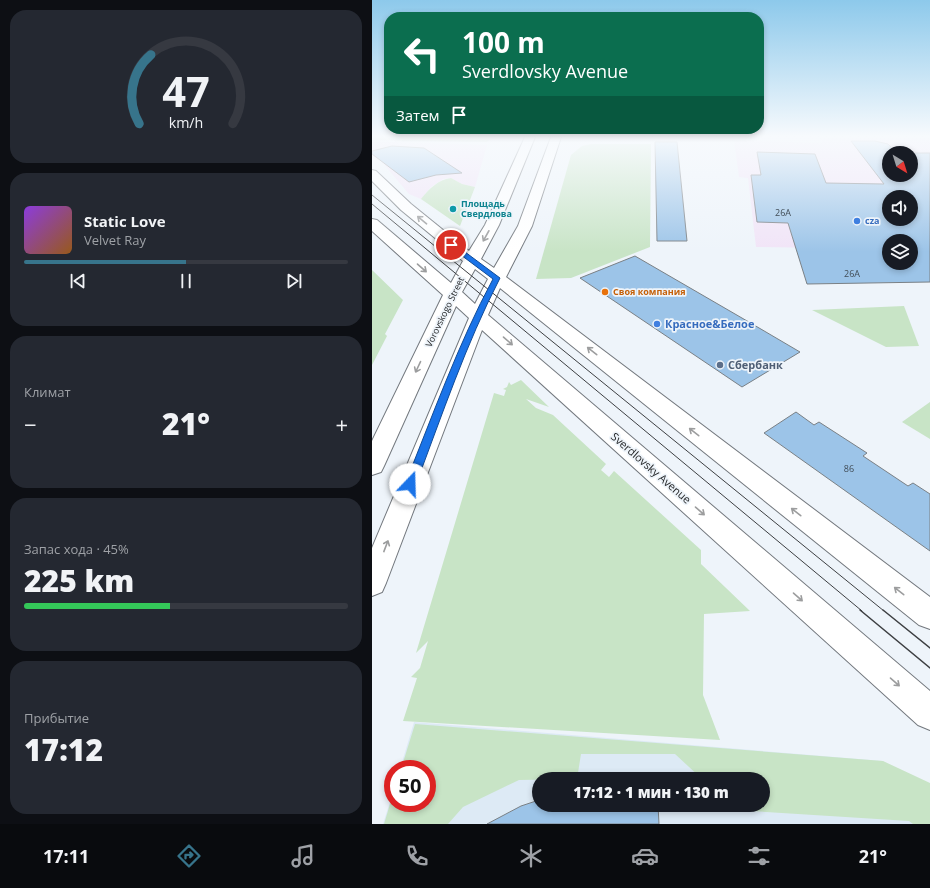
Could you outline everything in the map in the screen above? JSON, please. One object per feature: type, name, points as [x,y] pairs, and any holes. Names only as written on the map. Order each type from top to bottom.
[{"type":"main road","points":[[373,175],[406,207],[472,261],[528,300],[702,438],[930,615]]},
{"type":"main road","name":"Vorovskogo Street","points":[[372,466],[452,293],[492,225],[513,175]]},
{"type":"main road","points":[[372,583],[454,372],[497,278],[525,226],[543,175]]},
{"type":"main road","name":"Sverdlovsky Avenue","points":[[372,223],[930,713]]},
{"type":"shaded area","points":[[393,175],[478,175],[475,187],[462,184],[451,178],[443,179],[431,187],[421,199],[409,194]]},
{"type":"shaded area","points":[[739,175],[882,175],[882,182],[889,182],[889,190],[882,190],[882,226],[889,226],[889,234],[882,234],[882,249],[756,247],[748,178],[739,177]]},
{"type":"shaded area","points":[[414,722],[883,761],[930,804],[930,824],[383,824],[387,812],[436,812],[436,760],[403,760]]},
{"type":"green space","points":[[565,175],[651,175],[650,247],[571,278],[536,279]]},
{"type":"green space","points":[[451,178],[462,184],[475,187],[460,226],[421,199],[434,185]]},
{"type":"green space","points":[[372,270],[403,300],[385,334],[387,336],[372,365]]},
{"type":"green space","points":[[904,306],[919,346],[886,347],[812,310]]},
{"type":"green space","points":[[521,380],[549,407],[526,399],[536,408],[553,415],[606,464],[601,470],[609,477],[614,471],[701,550],[701,564],[750,611],[704,614],[703,695],[720,740],[403,721],[417,678],[411,677],[420,668],[428,641],[416,653],[494,393],[504,396],[506,390],[503,389],[507,387],[509,382],[511,385]]},
{"type":"green space","points":[[930,402],[930,439],[902,422]]},
{"type":"green space","points":[[415,724],[883,761],[930,783],[930,824],[913,824],[909,821],[767,812],[770,812],[770,772],[694,772],[675,754],[581,754],[578,772],[532,772],[532,780],[519,780],[463,807],[448,824],[384,824],[388,812],[436,812],[436,760],[404,760]]},
{"type":"building","points":[[400,175],[434,175],[409,182]]},
{"type":"building","points":[[656,175],[680,175],[687,241],[657,241]]},
{"type":"building","points":[[751,175],[823,175],[826,183],[884,184],[882,182],[918,182],[918,175],[930,175],[930,282],[807,284],[788,223],[757,222]]},
{"type":"building","points":[[877,175],[882,175],[882,181]]},
{"type":"building","points":[[635,256],[800,352],[742,387],[580,278]]},
{"type":"building","points":[[796,412],[814,425],[819,422],[867,453],[863,456],[908,486],[913,483],[930,494],[930,551],[764,433]]},
{"type":"building","points":[[532,802],[532,812],[658,812],[659,824],[487,824],[521,806]]},
{"type":"tram line","points":[[372,195],[884,611]]},
{"type":"tram line","points":[[372,204],[862,611]]},
{"type":"tram line","points":[[860,610],[930,668]]},
{"type":"tram line","points":[[883,610],[930,648]]},
{"type":"place","name":"Площадь Свердлова","points":[[453,209]]},
{"type":"place","name":"cza","points":[[857,221]]},
{"type":"place","name":"Своя компания","points":[[605,292]]},
{"type":"place","name":"Красное&Белое","points":[[657,324]]},
{"type":"place","name":"Сбербанк","points":[[720,365]]},
{"type":"route","points":[[410,484],[454,372],[486,299],[497,278],[451,245]]}]
